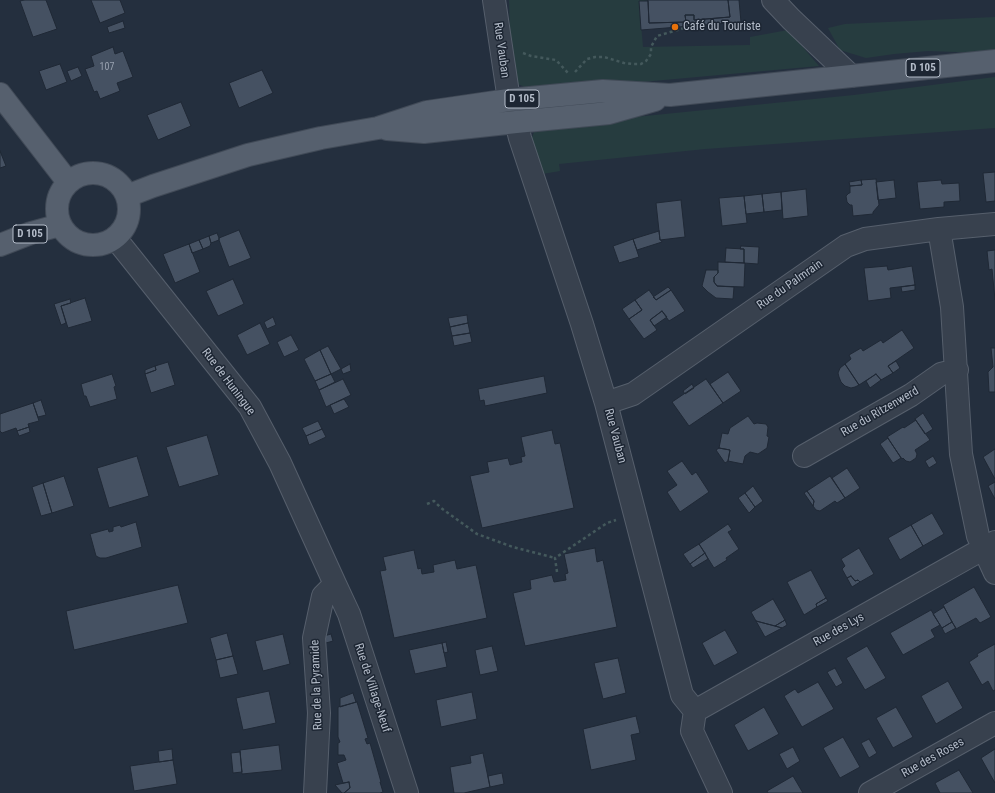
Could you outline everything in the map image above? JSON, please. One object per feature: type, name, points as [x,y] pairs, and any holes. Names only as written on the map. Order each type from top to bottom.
[{"type":"main road","name":"D 105","points":[[127,196],[248,155],[321,138],[378,128],[427,112],[509,100],[603,91],[670,95],[995,61]]},
{"type":"main road","points":[[0,94],[68,182]]},
{"type":"main road","name":"D 105","points":[[378,128],[424,132],[609,113],[670,95]]},
{"type":"main road","points":[[89,173],[101,173],[112,178],[121,186],[127,196],[130,208],[128,220],[116,239],[103,244],[89,246],[77,242],[67,235],[60,225],[56,214],[57,202],[61,191],[68,182],[78,176],[89,173]]},
{"type":"main road","name":"D 105","points":[[0,245],[31,233],[60,225]]},
{"type":"street","name":"Rue Vauban","points":[[494,0],[509,100]]},
{"type":"street","points":[[772,0],[851,76]]},
{"type":"street","name":"Rue Vauban","points":[[516,122],[522,145],[582,324],[606,403],[682,695],[695,711]]},
{"type":"street","name":"Rue du Palmrain","points":[[606,403],[633,394],[846,246],[865,239],[939,229],[995,224]]},
{"type":"street","points":[[939,229],[952,307],[961,454],[978,536],[989,545],[995,573]]},
{"type":"street","name":"Rue de Huningue","points":[[116,239],[250,407],[280,463],[336,584]]},
{"type":"street","name":"Rue du Ritzenwerd","points":[[804,456],[911,395],[941,374],[957,370]]},
{"type":"street","name":"Rue des Lys","points":[[695,711],[989,545]]},
{"type":"street","name":"Rue de la Pyramide","points":[[315,793],[319,713],[314,638],[323,596],[336,584]]},
{"type":"street","name":"Rue de Village-Neuf","points":[[336,584],[348,614],[407,793]]},
{"type":"street","points":[[695,711],[692,731],[721,793]]},
{"type":"street","name":"Rue des Roses","points":[[870,793],[995,723]]},
{"type":"path","points":[[520,52],[531,56],[556,60],[572,77],[578,67],[587,59],[595,57],[604,57],[624,63],[641,64],[646,61],[651,54],[651,48],[657,36],[691,26]]},
{"type":"path","points":[[427,504],[434,501],[476,534],[513,547],[554,558],[608,523],[635,512]]},
{"type":"path","points":[[554,558],[557,572]]},
{"type":"green space","points":[[509,0],[648,0],[639,2],[643,47],[750,45],[750,37],[788,30],[819,66],[542,91],[527,88],[518,84],[511,65]]},
{"type":"green space","points":[[995,17],[995,51],[983,53],[928,51],[866,58],[840,50],[828,28],[845,24]]},
{"type":"green space","points":[[995,77],[995,128],[705,149],[559,164],[560,171],[542,174],[531,140],[536,127],[854,95]]},
{"type":"building","points":[[46,0],[57,29],[33,37],[20,1]]},
{"type":"building","points":[[91,0],[120,0],[125,13],[100,23]]},
{"type":"building","points":[[648,0],[728,0],[730,17],[694,20],[694,15],[685,15],[686,22],[649,23]]},
{"type":"building","points":[[728,0],[739,0],[741,22],[641,30],[639,1],[648,1],[649,23],[686,22],[685,15],[694,15],[694,20],[730,17]]},
{"type":"building","points":[[123,21],[125,28],[109,33],[107,27]]},
{"type":"building","points":[[113,47],[115,54],[123,51],[133,77],[117,83],[120,91],[100,99],[97,91],[94,92],[85,69],[94,66],[91,56]]},
{"type":"building","points":[[60,64],[67,82],[46,90],[39,71]]},
{"type":"building","points":[[78,67],[82,76],[71,81],[67,71]]},
{"type":"building","points":[[262,70],[273,93],[239,108],[229,83]]},
{"type":"building","points":[[181,102],[191,126],[158,140],[147,115]]},
{"type":"building","points":[[0,151],[6,166],[0,168]]},
{"type":"building","points":[[995,172],[995,201],[986,202],[983,173]]},
{"type":"building","points":[[876,179],[879,205],[873,214],[853,216],[852,205],[847,202],[846,196],[850,193],[850,186],[862,185],[861,180]]},
{"type":"building","points":[[861,180],[862,185],[850,186],[849,182]]},
{"type":"building","points":[[894,180],[896,198],[878,200],[876,182]]},
{"type":"building","points":[[941,180],[942,184],[959,183],[960,201],[944,202],[944,207],[920,209],[917,182]]},
{"type":"building","points":[[806,189],[808,216],[783,219],[781,192]]},
{"type":"building","points":[[781,192],[782,210],[764,212],[762,194]]},
{"type":"building","points":[[762,194],[764,212],[746,214],[744,196]]},
{"type":"building","points":[[744,196],[747,223],[722,226],[719,198]]},
{"type":"building","points":[[681,200],[685,237],[660,240],[656,203]]},
{"type":"building","points":[[239,230],[251,258],[229,267],[219,238]]},
{"type":"building","points":[[659,231],[660,240],[662,242],[637,250],[633,239]]},
{"type":"building","points":[[217,233],[219,240],[211,243],[209,236]]},
{"type":"building","points":[[209,236],[211,243],[210,246],[203,249],[199,240]]},
{"type":"building","points":[[633,239],[639,257],[619,263],[613,246]]},
{"type":"building","points":[[199,240],[203,249],[192,253],[189,244]]},
{"type":"building","points":[[189,244],[200,272],[175,283],[163,254]]},
{"type":"building","points":[[741,246],[759,247],[758,264],[744,263],[744,249],[740,249]]},
{"type":"building","points":[[726,248],[744,249],[744,263],[725,262]]},
{"type":"building","points":[[995,250],[995,300],[992,269],[989,270],[987,251]]},
{"type":"building","points":[[718,262],[745,263],[744,287],[717,286],[714,282],[714,277],[718,273]]},
{"type":"building","points":[[887,266],[888,270],[912,266],[915,285],[890,288],[891,298],[868,301],[864,268]]},
{"type":"building","points":[[706,270],[718,270],[718,273],[714,277],[714,282],[717,286],[734,287],[733,299],[716,298],[702,286]]},
{"type":"building","points":[[233,279],[244,304],[218,316],[206,291]]},
{"type":"building","points":[[915,285],[915,290],[902,292],[901,287]]},
{"type":"building","points":[[668,287],[671,290],[656,300],[653,297]]},
{"type":"building","points":[[649,290],[656,300],[671,290],[685,311],[669,321],[662,311],[650,320],[657,330],[644,339],[629,319],[642,310],[635,300]]},
{"type":"building","points":[[85,298],[92,321],[68,328],[61,306]]},
{"type":"building","points":[[70,299],[71,303],[61,306],[66,323],[61,325],[54,304]]},
{"type":"building","points":[[635,300],[642,310],[629,319],[622,309]]},
{"type":"building","points":[[662,311],[667,317],[654,326],[650,320]]},
{"type":"building","points":[[467,315],[468,323],[450,327],[448,318]]},
{"type":"building","points":[[273,317],[276,325],[267,329],[264,322]]},
{"type":"building","points":[[260,323],[270,344],[247,355],[237,335]]},
{"type":"building","points":[[468,323],[470,333],[452,336],[450,327]]},
{"type":"building","points":[[902,330],[914,348],[888,366],[893,373],[881,380],[876,374],[859,385],[845,364],[851,359],[849,355],[861,348],[863,351],[881,340],[883,343]]},
{"type":"building","points":[[470,333],[472,342],[454,346],[452,336]]},
{"type":"building","points":[[291,335],[299,350],[284,357],[277,342]]},
{"type":"building","points":[[328,346],[341,369],[331,374],[320,350]]},
{"type":"building","points":[[991,348],[995,348],[995,392],[989,392],[988,372],[993,367]]},
{"type":"building","points":[[320,350],[331,374],[315,381],[304,359]]},
{"type":"building","points":[[896,361],[900,368],[893,373],[888,366]]},
{"type":"building","points":[[168,362],[175,385],[151,393],[145,374],[156,370],[155,366]]},
{"type":"building","points":[[350,364],[351,371],[343,374],[341,369]]},
{"type":"building","points":[[845,364],[859,385],[851,388],[845,386],[841,382],[838,373],[840,368]]},
{"type":"building","points":[[155,366],[156,370],[145,374],[145,370]]},
{"type":"building","points":[[728,372],[741,391],[723,403],[710,384]]},
{"type":"building","points":[[112,374],[116,386],[114,387],[117,399],[90,407],[86,396],[84,396],[81,384]]},
{"type":"building","points":[[331,374],[335,382],[319,390],[315,381]]},
{"type":"building","points":[[876,374],[881,380],[870,388],[866,381]]},
{"type":"building","points":[[544,376],[547,393],[485,406],[484,400],[480,401],[478,389]]},
{"type":"building","points":[[343,379],[351,395],[326,407],[319,390]]},
{"type":"building","points":[[706,379],[723,403],[689,426],[672,402]]},
{"type":"building","points":[[692,384],[694,388],[685,394],[683,391]]},
{"type":"building","points":[[344,399],[349,407],[334,414],[330,405]]},
{"type":"building","points":[[41,400],[46,415],[38,417],[33,403]]},
{"type":"building","points":[[33,403],[39,421],[28,424],[29,427],[17,431],[16,428],[2,433],[0,431],[0,414]]},
{"type":"building","points":[[923,413],[933,429],[925,434],[915,419]]},
{"type":"building","points":[[748,416],[754,424],[766,424],[768,427],[767,436],[769,437],[767,448],[758,454],[750,452],[745,456],[743,464],[728,461],[730,450],[719,448],[722,433],[728,434],[730,428]]},
{"type":"building","points":[[916,420],[930,440],[915,450],[917,454],[916,458],[910,462],[903,458],[902,459],[887,437]]},
{"type":"building","points":[[318,421],[322,429],[306,436],[302,428]]},
{"type":"building","points":[[29,427],[30,432],[19,436],[17,431]]},
{"type":"building","points":[[322,429],[326,437],[309,445],[306,436]]},
{"type":"building","points":[[552,430],[555,444],[560,443],[574,508],[482,528],[470,476],[489,472],[487,462],[508,458],[510,465],[522,462],[521,457],[525,456],[521,437]]},
{"type":"building","points":[[207,435],[219,475],[179,487],[166,447]]},
{"type":"building","points":[[888,438],[901,458],[893,463],[880,444]]},
{"type":"building","points":[[719,448],[730,450],[728,461],[725,463],[716,450]]},
{"type":"building","points":[[995,449],[995,479],[983,457]]},
{"type":"building","points":[[137,456],[149,496],[109,508],[97,468]]},
{"type":"building","points":[[933,456],[937,463],[929,468],[925,461]]},
{"type":"building","points":[[682,461],[692,475],[696,472],[709,492],[680,512],[667,492],[677,485],[667,471]]},
{"type":"building","points":[[847,468],[860,488],[845,498],[832,478]]},
{"type":"building","points":[[64,476],[74,506],[52,513],[43,483]]},
{"type":"building","points":[[830,476],[845,498],[837,503],[835,501],[820,511],[816,510],[813,506],[814,501],[807,491]]},
{"type":"building","points":[[995,482],[995,499],[988,486]]},
{"type":"building","points":[[43,483],[52,513],[41,516],[32,487]]},
{"type":"building","points":[[753,486],[763,501],[755,507],[745,493]]},
{"type":"building","points":[[807,491],[814,501],[813,506],[804,493]]},
{"type":"building","points":[[745,493],[755,507],[749,513],[738,498]]},
{"type":"building","points":[[932,513],[944,534],[923,546],[911,525]]},
{"type":"building","points":[[136,522],[142,547],[106,558],[96,556],[90,534],[108,529],[109,532],[113,531],[113,527],[120,525],[121,527]]},
{"type":"building","points":[[728,524],[732,530],[728,532],[739,549],[726,558],[727,560],[714,568],[699,544]]},
{"type":"building","points":[[911,525],[923,546],[900,560],[888,538]]},
{"type":"building","points":[[699,544],[705,553],[690,564],[683,554]]},
{"type":"building","points":[[595,548],[597,562],[603,560],[617,627],[525,646],[513,593],[531,589],[530,580],[552,575],[554,582],[566,580],[565,574],[568,573],[564,554]]},
{"type":"building","points":[[859,548],[874,574],[860,582],[858,580],[855,581],[851,576],[847,578],[842,569],[845,566],[841,559]]},
{"type":"building","points":[[414,550],[418,569],[421,568],[422,574],[434,572],[433,565],[455,560],[457,569],[476,565],[487,618],[394,638],[380,571],[386,570],[383,557]]},
{"type":"building","points":[[705,553],[708,559],[693,568],[690,564]]},
{"type":"building","points":[[811,570],[826,598],[816,604],[817,607],[804,615],[787,582]]},
{"type":"building","points":[[851,576],[855,581],[858,580],[860,582],[852,587],[847,578]]},
{"type":"building","points":[[178,585],[188,623],[74,650],[66,611]]},
{"type":"building","points":[[974,587],[991,617],[980,623],[976,618],[956,629],[943,605]]},
{"type":"building","points":[[826,598],[828,601],[817,607],[816,604]]},
{"type":"building","points":[[773,599],[785,620],[775,626],[756,621],[751,612]]},
{"type":"building","points":[[944,607],[952,622],[942,628],[933,614]]},
{"type":"building","points":[[931,610],[940,625],[931,630],[935,637],[903,655],[890,633]]},
{"type":"building","points":[[785,620],[787,625],[782,628],[775,626]]},
{"type":"building","points":[[756,621],[775,626],[782,628],[765,637]]},
{"type":"building","points":[[952,622],[956,628],[945,634],[942,628]]},
{"type":"building","points":[[725,630],[738,653],[714,666],[702,643]]},
{"type":"building","points":[[227,633],[233,656],[216,660],[210,638]]},
{"type":"building","points":[[283,634],[290,664],[263,671],[255,641]]},
{"type":"building","points":[[331,634],[333,641],[326,643],[324,636]]},
{"type":"building","points":[[446,642],[448,652],[444,653],[442,643]]},
{"type":"building","points":[[442,643],[447,667],[415,674],[409,650]]},
{"type":"building","points":[[995,644],[995,690],[993,691],[988,681],[982,685],[969,662],[978,656],[977,654]]},
{"type":"building","points":[[492,646],[498,671],[480,675],[475,650]]},
{"type":"building","points":[[867,646],[886,678],[865,690],[846,658]]},
{"type":"building","points":[[233,656],[238,674],[220,678],[216,660]]},
{"type":"building","points":[[618,658],[626,693],[603,699],[594,663]]},
{"type":"building","points":[[835,668],[843,683],[836,687],[827,672]]},
{"type":"building","points":[[948,681],[963,708],[936,724],[921,696]]},
{"type":"building","points":[[818,682],[834,709],[802,727],[784,696],[795,689],[798,693]]},
{"type":"building","points":[[269,691],[276,723],[243,730],[236,698]]},
{"type":"building","points":[[472,692],[477,719],[441,727],[436,700]]},
{"type":"building","points":[[353,693],[356,702],[340,707],[340,698]]},
{"type":"building","points":[[357,702],[368,738],[365,739],[367,744],[370,743],[381,782],[383,792],[380,793],[344,793],[350,788],[349,782],[343,783],[337,763],[346,760],[344,755],[338,755],[338,743],[340,742],[338,737],[338,707]]},
{"type":"building","points":[[764,707],[779,734],[748,751],[734,725]]},
{"type":"building","points":[[896,707],[913,737],[893,748],[876,718]]},
{"type":"building","points":[[636,716],[640,733],[631,735],[636,760],[591,770],[583,729]]},
{"type":"building","points":[[843,737],[860,767],[840,778],[823,748]]},
{"type":"building","points":[[869,739],[877,753],[869,758],[861,743]]},
{"type":"building","points":[[279,745],[282,770],[242,774],[240,750]]},
{"type":"building","points":[[793,747],[800,761],[787,769],[779,754]]},
{"type":"building","points":[[172,749],[173,760],[159,762],[158,751]]},
{"type":"building","points":[[995,749],[995,783],[981,758]]},
{"type":"building","points":[[240,752],[242,772],[233,773],[231,753]]},
{"type":"building","points":[[483,753],[490,787],[464,793],[454,793],[450,767],[471,763],[470,756]]},
{"type":"building","points":[[173,760],[177,784],[134,791],[130,766]]},
{"type":"building","points":[[959,770],[973,793],[940,793],[935,783]]},
{"type":"building","points":[[502,773],[504,784],[490,787],[488,776]]},
{"type":"building","points":[[793,776],[803,793],[768,793],[767,791]]},
{"type":"building","points":[[349,782],[350,788],[344,793],[342,793],[335,785]]},
{"type":"place","name":"Café du Touriste","points":[[675,27]]}]
